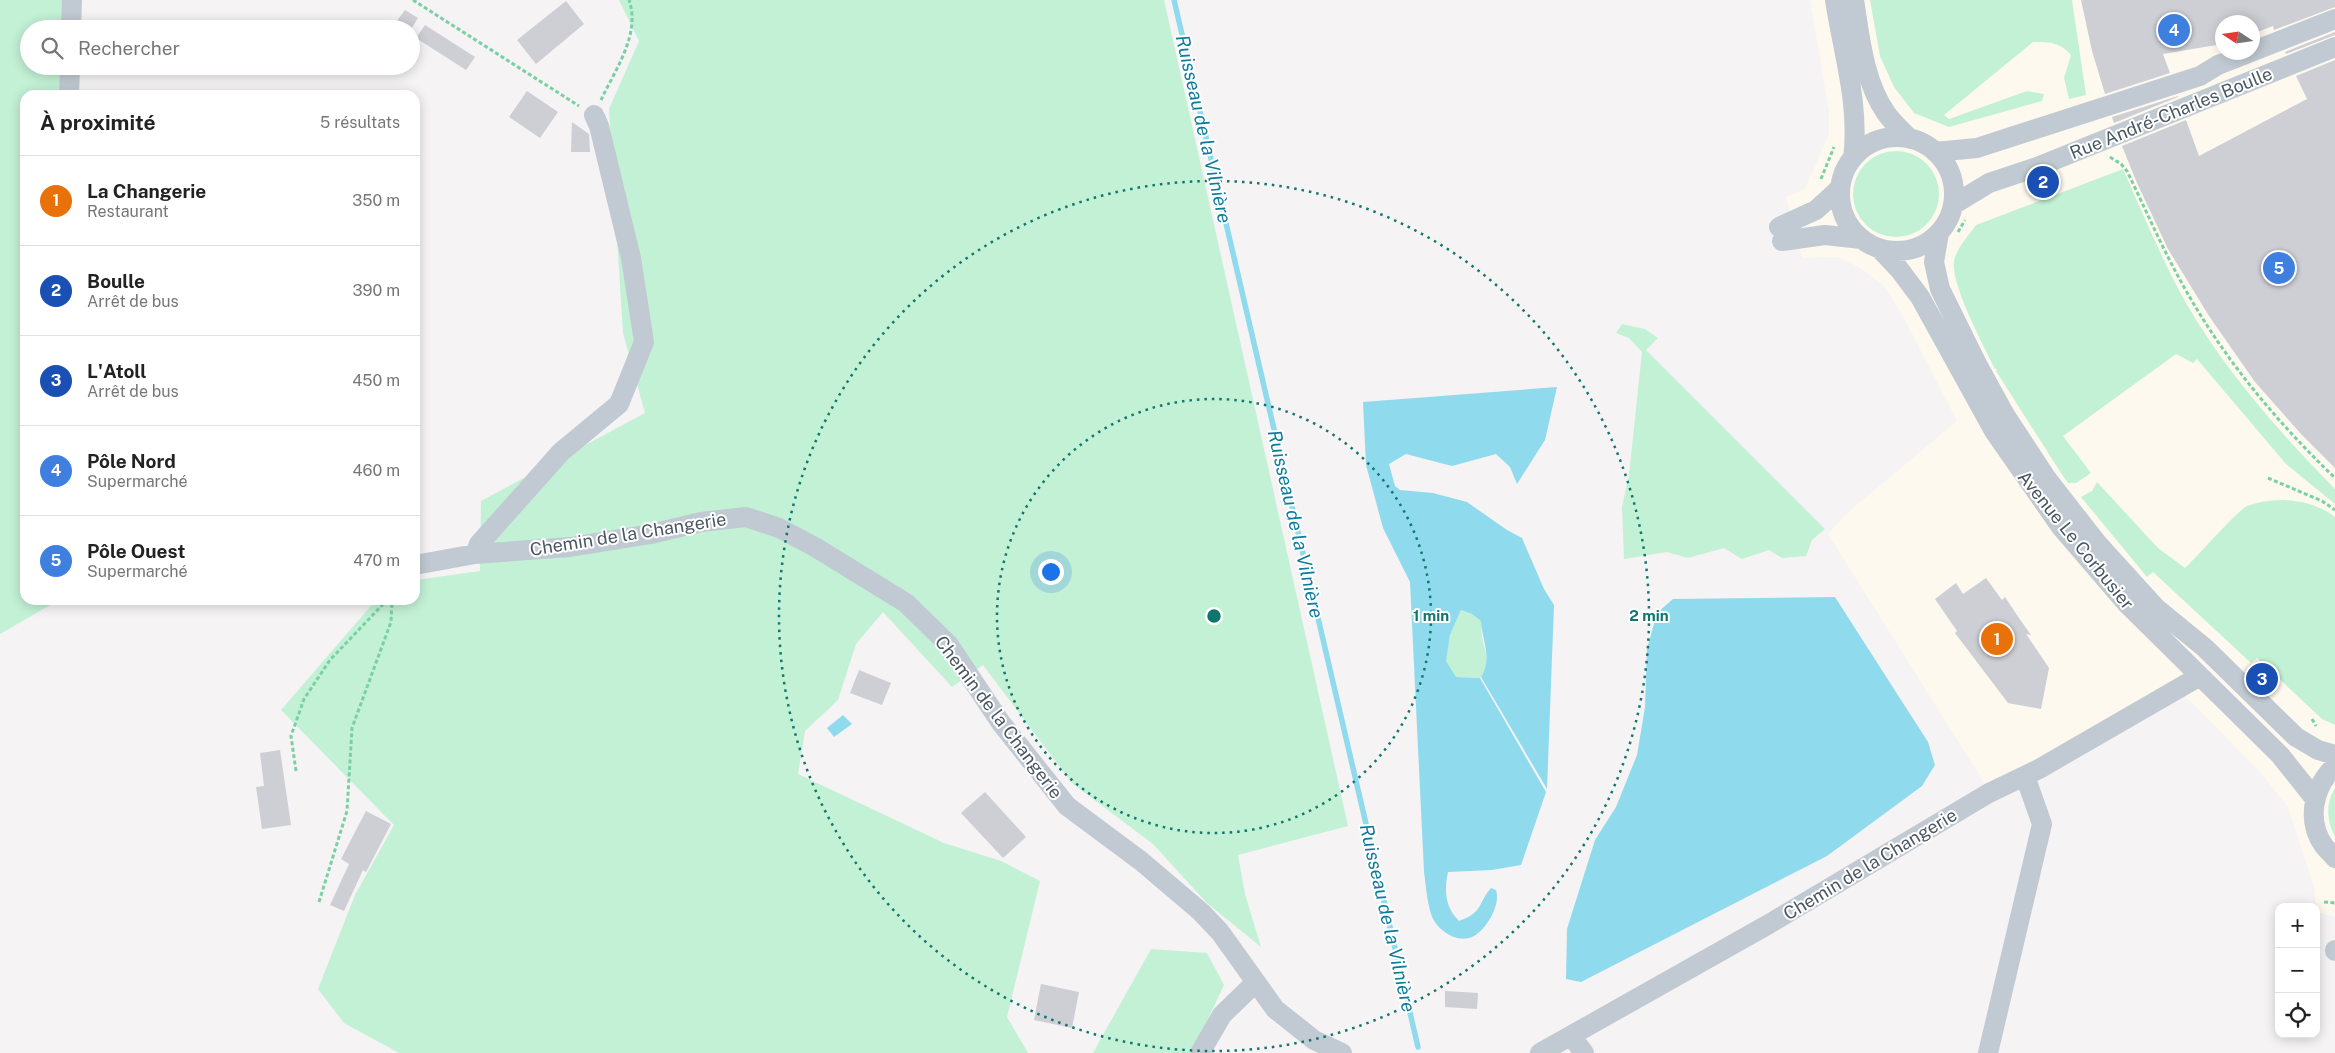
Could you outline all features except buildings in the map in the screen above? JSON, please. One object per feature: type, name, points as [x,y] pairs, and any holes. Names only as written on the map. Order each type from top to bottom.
[{"type":"street","points":[[71,20],[72,0]]},
{"type":"street","points":[[1835,0],[1854,105],[1855,140],[1853,158]]},
{"type":"street","points":[[1854,0],[1861,43],[1875,91],[1885,112],[1910,139]]},
{"type":"street","name":"Rue André-Charles Boulle","points":[[1935,152],[1977,148],[2200,76],[2218,65],[2335,19]]},
{"type":"street","name":"Rue André-Charles Boulle","points":[[1961,210],[1989,183],[2037,167],[2335,47]]},
{"type":"street","points":[[2200,76],[2219,74],[2271,57]]},
{"type":"street","points":[[69,90],[70,75]]},
{"type":"street","points":[[475,554],[479,544],[561,452],[619,404],[644,342],[631,258],[599,126],[594,115]]},
{"type":"street","points":[[1898,137],[1910,139],[1924,144],[1935,152],[1946,166],[1951,176],[1961,210],[1948,220],[1946,236],[1922,246],[1894,252],[1880,249],[1861,239],[1851,228],[1844,216],[1840,188],[1845,172],[1853,158],[1862,149],[1879,140],[1898,137]]},
{"type":"street","points":[[1840,188],[1816,210],[1781,234],[1825,235],[1861,239]]},
{"type":"street","name":"Avenue Le Corbusier","points":[[1946,236],[1934,262],[1940,289],[2005,415],[2047,479],[2097,543],[2156,608],[2205,648],[2296,737],[2318,750],[2335,755]]},
{"type":"street","name":"Avenue Le Corbusier","points":[[1880,249],[1899,269],[1920,297],[1975,401],[2041,501],[2127,604],[2280,755],[2315,799]]},
{"type":"street","name":"Chemin de la Changerie","points":[[420,564],[475,554],[570,547],[651,534],[701,522],[746,517],[779,528],[815,547],[906,603],[949,646],[1001,723],[1067,806],[1141,861],[1201,912],[1220,932],[1275,1009],[1310,1046],[1342,1053]]},
{"type":"street","name":"Chemin de la Changerie","points":[[1540,1053],[1572,1037],[1671,977],[1770,924],[1981,798],[2025,776],[2200,676]]},
{"type":"street","points":[[2335,766],[2324,779],[2315,799],[2313,814],[2316,830],[2324,846],[2335,858]]},
{"type":"street","points":[[1988,1053],[2042,824],[2025,776]]},
{"type":"street","points":[[1200,1053],[1222,1015],[1255,983]]},
{"type":"street","points":[[1572,1037],[1584,1053]]},
{"type":"path","points":[[413,0],[594,115],[629,41],[632,8],[629,0]]},
{"type":"path","points":[[2110,158],[2121,164],[2127,171],[2184,288],[2229,358],[2278,420],[2335,478]]},
{"type":"path","points":[[1946,236],[1961,210]]},
{"type":"path","points":[[2268,478],[2322,501],[2335,510]]},
{"type":"path","points":[[296,772],[291,736],[304,700],[330,660],[382,605]]},
{"type":"path","points":[[320,902],[347,811],[352,728],[391,622],[392,605]]},
{"type":"path","points":[[2324,902],[2335,903]]},
{"type":"shaded area","points":[[1810,0],[2335,0],[2335,917],[2320,913],[2320,903],[2315,903],[2314,887],[2288,807],[2259,771],[2176,687],[2114,726],[1985,784],[1828,534],[1847,513],[1957,421],[1905,320],[1884,286],[1859,267],[1837,257],[1802,258],[1786,197],[1805,189],[1829,134],[1829,112]]},
{"type":"green space","points":[[0,0],[65,0],[64,20],[20,20],[20,75],[63,75],[62,90],[20,90],[20,605],[50,605],[0,634]]},
{"type":"green space","points":[[619,0],[1164,0],[1348,826],[1238,855],[1245,894],[1261,947],[1207,903],[1153,844],[1072,783],[983,665],[952,687],[883,612],[856,644],[838,700],[805,731],[798,774],[944,843],[1001,861],[1040,881],[1007,1017],[1028,1053],[399,1053],[344,1023],[318,989],[355,895],[394,825],[281,710],[372,605],[420,605],[420,579],[480,571],[481,501],[645,413],[623,333],[609,109],[639,41]]},
{"type":"green space","points":[[1870,0],[2072,0],[2086,95],[2069,99],[2064,78],[2071,55],[2063,47],[2044,42],[2033,42],[1944,115],[1949,119],[2027,91],[2044,94],[2042,101],[1949,127],[1914,113],[1894,87],[1880,56]]},
{"type":"green space","points":[[1896,151],[1913,154],[1927,163],[1936,177],[1939,194],[1936,211],[1927,225],[1913,234],[1896,237],[1879,234],[1865,225],[1856,211],[1853,194],[1856,177],[1865,163],[1879,154]]},
{"type":"green space","points":[[2123,169],[2153,237],[2186,303],[2218,353],[2254,400],[2335,489],[2335,504],[2286,464],[2197,359],[2193,363],[2176,354],[2063,436],[2091,473],[2076,483],[2068,483],[1996,371],[1997,369],[1995,369],[1976,331],[1957,284],[1954,261],[1960,247],[1976,225]]},
{"type":"green space","points":[[1622,324],[1645,329],[1658,338],[1646,350],[1825,529],[1812,540],[1806,556],[1782,558],[1769,550],[1742,559],[1724,548],[1688,558],[1667,552],[1624,559],[1622,507],[1629,475],[1642,352],[1629,338],[1616,333]]},
{"type":"green space","points":[[2097,482],[2158,548],[2185,568],[2247,506],[2269,501],[2292,501],[2315,506],[2335,517],[2335,725],[2322,719],[2257,658],[2251,663],[2153,572],[2147,577],[2081,497],[2092,491]]},
{"type":"green space","points":[[1461,610],[1472,614],[1482,621],[1482,635],[1487,663],[1484,673],[1480,678],[1456,677],[1445,661],[1450,635]]},
{"type":"green space","points":[[2335,788],[2335,837],[2330,825],[2328,806]]},
{"type":"green space","points":[[1151,949],[1207,953],[1224,985],[1192,1053],[1093,1053]]},
{"type":"water","points":[[1557,387],[1545,440],[1517,484],[1510,467],[1496,454],[1452,466],[1406,454],[1389,464],[1395,486],[1400,490],[1433,493],[1467,502],[1507,530],[1522,538],[1544,589],[1554,605],[1547,789],[1481,677],[1487,656],[1481,621],[1472,614],[1461,610],[1450,635],[1446,661],[1456,677],[1480,678],[1546,792],[1521,865],[1492,870],[1448,872],[1446,892],[1448,904],[1459,921],[1476,911],[1491,888],[1496,890],[1495,909],[1484,928],[1474,936],[1461,939],[1448,934],[1438,925],[1431,914],[1428,904],[1424,872],[1410,582],[1383,528],[1366,465],[1363,402]]},
{"type":"water","points":[[1835,597],[1928,742],[1935,765],[1922,786],[1827,856],[1581,982],[1566,979],[1567,929],[1595,840],[1616,807],[1637,755],[1645,707],[1647,649],[1657,613],[1673,599]]},
{"type":"water","points":[[843,715],[852,724],[834,737],[827,728]]},
{"type":"waterway","name":"Ruisseau de la Vilnière","points":[[1174,0],[1418,1047]]},
{"type":"place","name":"Pôle Nord","points":[[2174,30]]},
{"type":"place","name":"Boulle","points":[[2043,182]]},
{"type":"place","name":"Pôle Ouest","points":[[2279,268]]},
{"type":"place","name":"La Changerie","points":[[1997,639]]},
{"type":"place","name":"L'Atoll","points":[[2262,679]]}]
